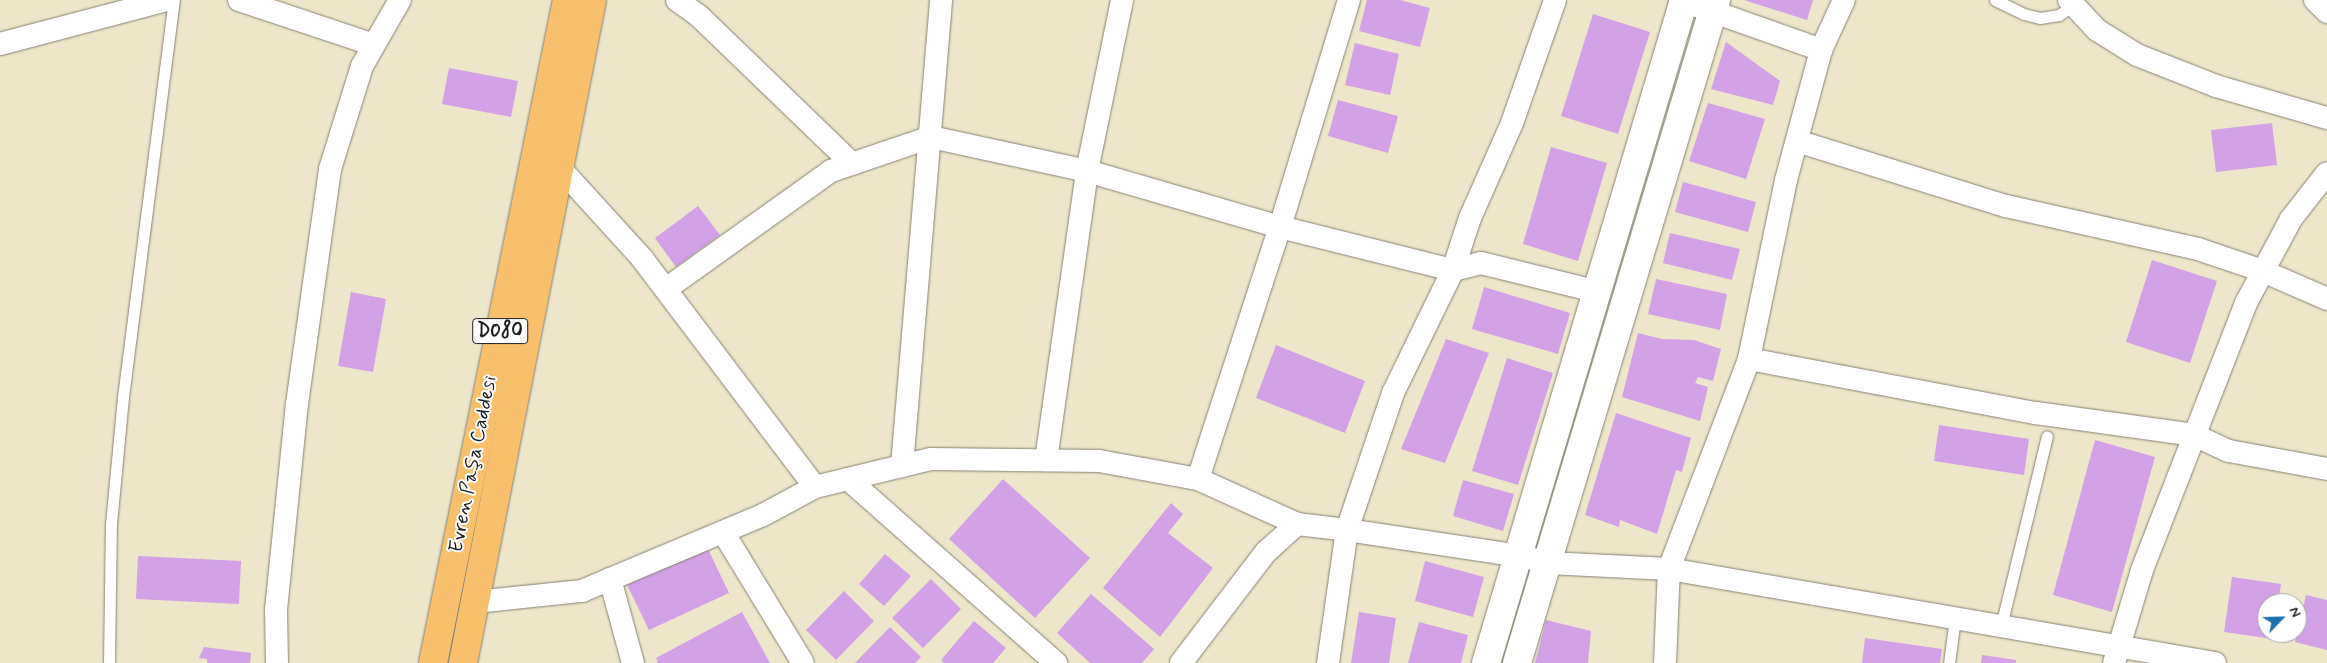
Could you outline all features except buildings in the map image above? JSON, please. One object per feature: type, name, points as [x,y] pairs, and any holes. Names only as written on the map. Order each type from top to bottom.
[{"type":"highway","name":"Evren Paşa Caddesi","points":[[434,663],[568,0]]},
{"type":"highway","name":"Evren Paşa Caddesi","points":[[463,663],[592,0]]},
{"type":"street","points":[[0,44],[166,0]]},
{"type":"street","points":[[239,0],[374,45]]},
{"type":"street","points":[[276,663],[276,610],[297,404],[330,169],[362,66],[400,0]]},
{"type":"street","points":[[676,0],[699,16],[852,164]]},
{"type":"street","points":[[902,466],[941,0]]},
{"type":"street","points":[[1046,460],[1087,171],[1122,0]]},
{"type":"street","points":[[1198,479],[1280,226],[1349,0]]},
{"type":"street","points":[[1328,663],[1347,530],[1394,393],[1453,270],[1470,218],[1512,123],[1555,0]]},
{"type":"street","points":[[1486,663],[1521,556],[1683,0],[1714,6],[1821,50]]},
{"type":"street","points":[[1665,663],[1669,569],[1749,359],[1797,141],[1821,50],[1844,0]]},
{"type":"street","points":[[2316,0],[2327,12]]},
{"type":"street","points":[[2072,2],[2097,30],[2137,55],[2216,86],[2327,118]]},
{"type":"street","points":[[1517,663],[1714,6]]},
{"type":"street","points":[[666,289],[831,171],[931,137],[1087,171],[1280,226],[1453,270],[1481,263],[1599,292]]},
{"type":"street","points":[[1797,141],[2006,206],[2198,249],[2263,271],[2327,299]]},
{"type":"street","points":[[559,167],[641,257],[816,487]]},
{"type":"street","points":[[2116,654],[2142,570],[2246,303],[2291,219],[2327,173]]},
{"type":"street","points":[[1749,359],[2036,412],[2194,435],[2229,451],[2327,469]]},
{"type":"street","points":[[474,602],[582,591],[723,532],[816,487],[931,459],[1100,461],[1198,479],[1296,524],[1521,556],[1548,563],[1669,569],[2001,626],[2116,654],[2215,663]]},
{"type":"street","points":[[848,479],[1056,663]]},
{"type":"street","points":[[1181,663],[1266,552],[1296,524]]},
{"type":"street","points":[[723,532],[803,663]]},
{"type":"street","points":[[610,579],[633,663]]},
{"type":"lane","points":[[109,663],[110,524],[123,397],[174,0]]},
{"type":"lane","points":[[1995,0],[2024,14],[2040,18],[2059,15],[2072,2]]},
{"type":"lane","points":[[2001,626],[2047,436]]},
{"type":"lane","points":[[1949,663],[1955,618]]}]
